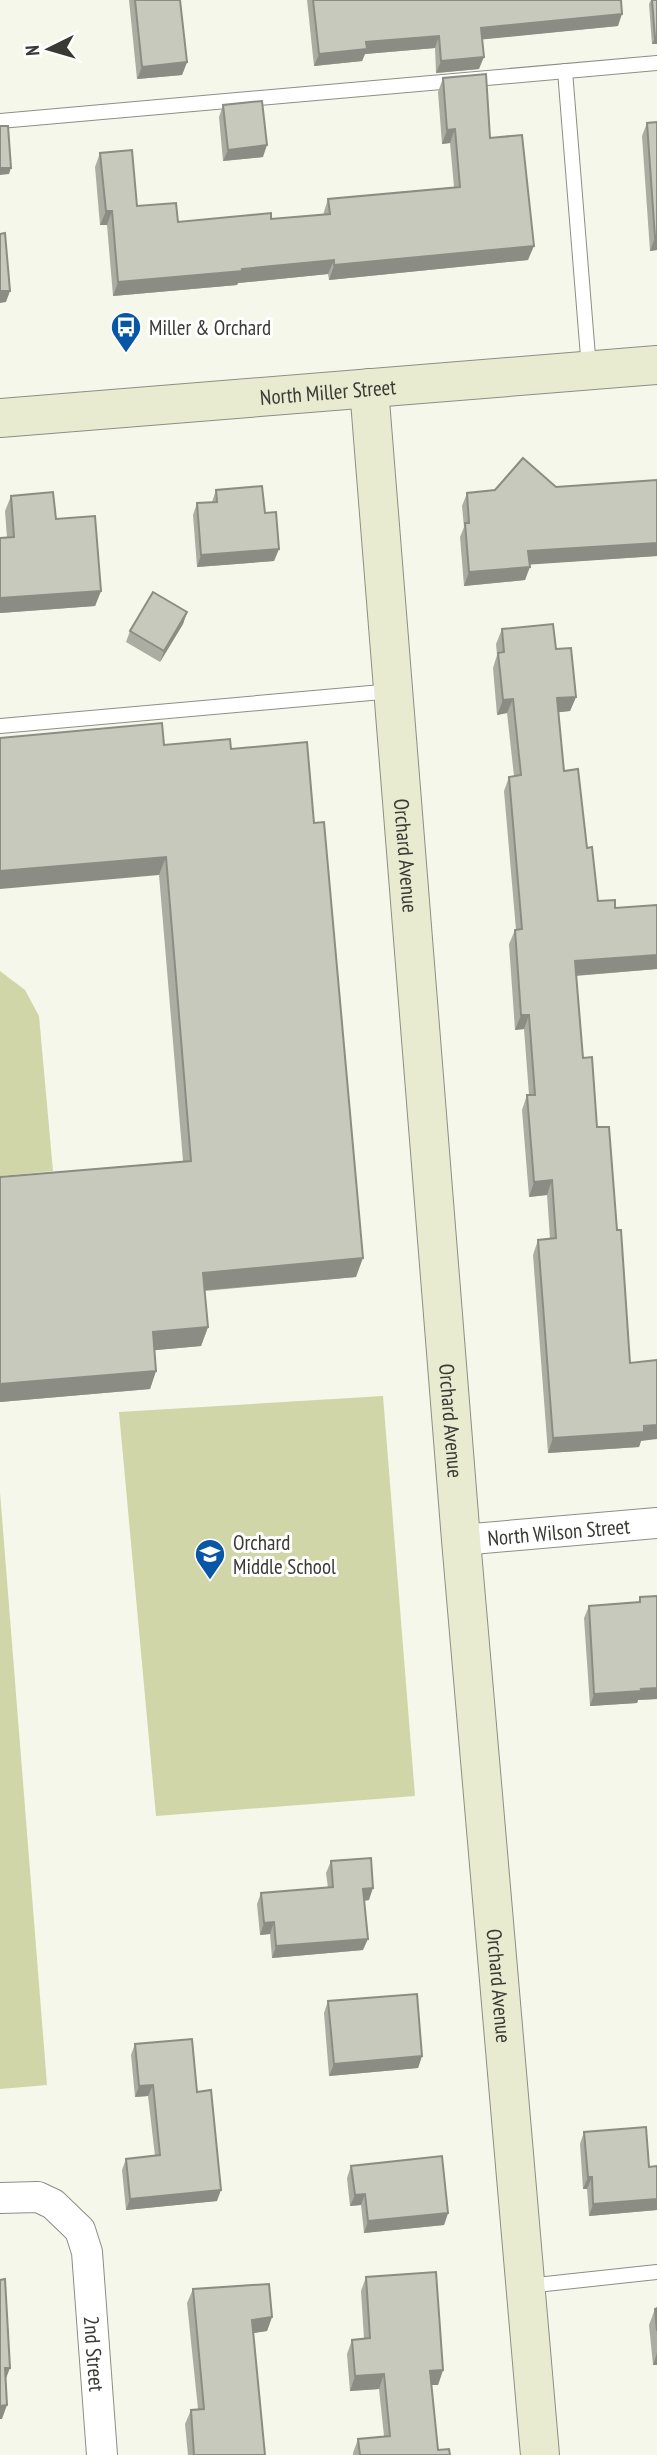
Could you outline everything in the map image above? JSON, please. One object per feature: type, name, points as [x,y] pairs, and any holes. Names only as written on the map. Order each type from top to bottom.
[{"type":"street","name":"North Miller Street","points":[[0,418],[657,365]]},
{"type":"street","name":"Orchard Avenue","points":[[369,388],[461,1540],[540,2455]]},
{"type":"street","name":"North Wilson Street","points":[[461,1540],[657,1523]]},
{"type":"street","name":"2nd Street","points":[[0,2198],[38,2197],[53,2204],[80,2230],[87,2252],[100,2455]]},
{"type":"lane","points":[[0,121],[657,63]]},
{"type":"lane","points":[[565,71],[589,370]]},
{"type":"lane","points":[[0,726],[394,691]]},
{"type":"lane","points":[[526,2286],[657,2272]]},
{"type":"green space","points":[[0,971],[25,990],[39,1016],[53,1171],[0,1176]]},
{"type":"green space","points":[[383,1396],[415,1796],[156,1816],[119,1412]]},
{"type":"green space","points":[[0,1492],[47,2085],[0,2089]]},
{"type":"building","points":[[135,0],[180,0],[187,62],[142,67]]},
{"type":"building","points":[[313,0],[621,0],[622,14],[481,28],[484,57],[441,61],[439,36],[366,42],[367,49],[319,54]]},
{"type":"building","points":[[652,0],[657,0],[655,38]]},
{"type":"building","points":[[486,74],[490,138],[522,135],[534,246],[334,265],[334,260],[118,282],[112,211],[106,211],[100,153],[132,150],[137,206],[176,203],[178,222],[271,213],[271,219],[330,214],[328,199],[460,187],[455,129],[447,130],[443,78]]},
{"type":"building","points":[[262,101],[267,145],[228,150],[223,105]]},
{"type":"building","points":[[657,122],[657,237],[655,237],[647,123]]},
{"type":"building","points":[[0,126],[8,126],[11,168],[0,168]]},
{"type":"building","points":[[5,233],[10,291],[0,291],[0,234]]},
{"type":"building","points":[[523,458],[556,487],[657,480],[657,543],[528,551],[530,567],[469,572],[465,523],[469,523],[467,493],[495,490]]},
{"type":"building","points":[[262,486],[265,513],[276,512],[279,549],[201,555],[197,503],[217,502],[216,490]]},
{"type":"building","points":[[53,492],[56,519],[95,516],[101,591],[0,598],[0,538],[14,537],[11,496]]},
{"type":"building","points":[[153,592],[187,612],[164,651],[130,631]]},
{"type":"building","points":[[553,624],[556,649],[571,648],[576,697],[557,698],[564,771],[578,769],[587,848],[592,847],[598,901],[615,900],[615,908],[657,905],[657,955],[575,961],[583,1058],[592,1057],[597,1127],[609,1127],[617,1230],[621,1230],[630,1363],[657,1360],[657,1425],[644,1426],[644,1432],[553,1438],[538,1240],[556,1238],[552,1180],[534,1182],[527,1095],[535,1095],[529,1015],[521,1015],[515,930],[522,929],[509,777],[521,775],[513,699],[503,700],[498,653],[504,652],[502,629]]},
{"type":"building","points":[[162,723],[164,745],[230,739],[231,749],[307,742],[314,823],[324,822],[363,1258],[203,1273],[208,1327],[153,1332],[156,1371],[0,1384],[0,1177],[191,1161],[166,857],[0,871],[0,738]]},
{"type":"building","points":[[657,1596],[657,1688],[594,1694],[589,1606],[640,1602],[640,1597]]},
{"type":"building","points":[[371,1858],[373,1888],[363,1889],[368,1939],[276,1946],[274,1922],[264,1923],[261,1893],[333,1887],[331,1861]]},
{"type":"building","points":[[417,1994],[422,2056],[334,2064],[328,2001]]},
{"type":"building","points":[[192,2039],[197,2092],[211,2090],[221,2190],[130,2199],[126,2159],[160,2155],[153,2085],[139,2086],[135,2044]]},
{"type":"building","points":[[646,2127],[649,2167],[657,2166],[657,2199],[593,2204],[592,2177],[588,2177],[584,2132]]},
{"type":"building","points":[[442,2156],[448,2213],[368,2221],[365,2194],[355,2195],[351,2166]]},
{"type":"building","points":[[436,2272],[443,2370],[430,2371],[438,2450],[449,2449],[450,2455],[360,2455],[358,2439],[390,2436],[384,2374],[355,2376],[352,2340],[370,2338],[366,2277]]},
{"type":"building","points":[[5,2279],[10,2368],[5,2368],[7,2405],[0,2406],[0,2280]]},
{"type":"building","points":[[269,2284],[272,2317],[252,2320],[265,2455],[194,2455],[191,2410],[204,2409],[193,2289]]},
{"type":"place","name":"Miller & Orchard","points":[[126,354]]},
{"type":"place","name":"Orchard Middle School","points":[[210,1581]]}]
